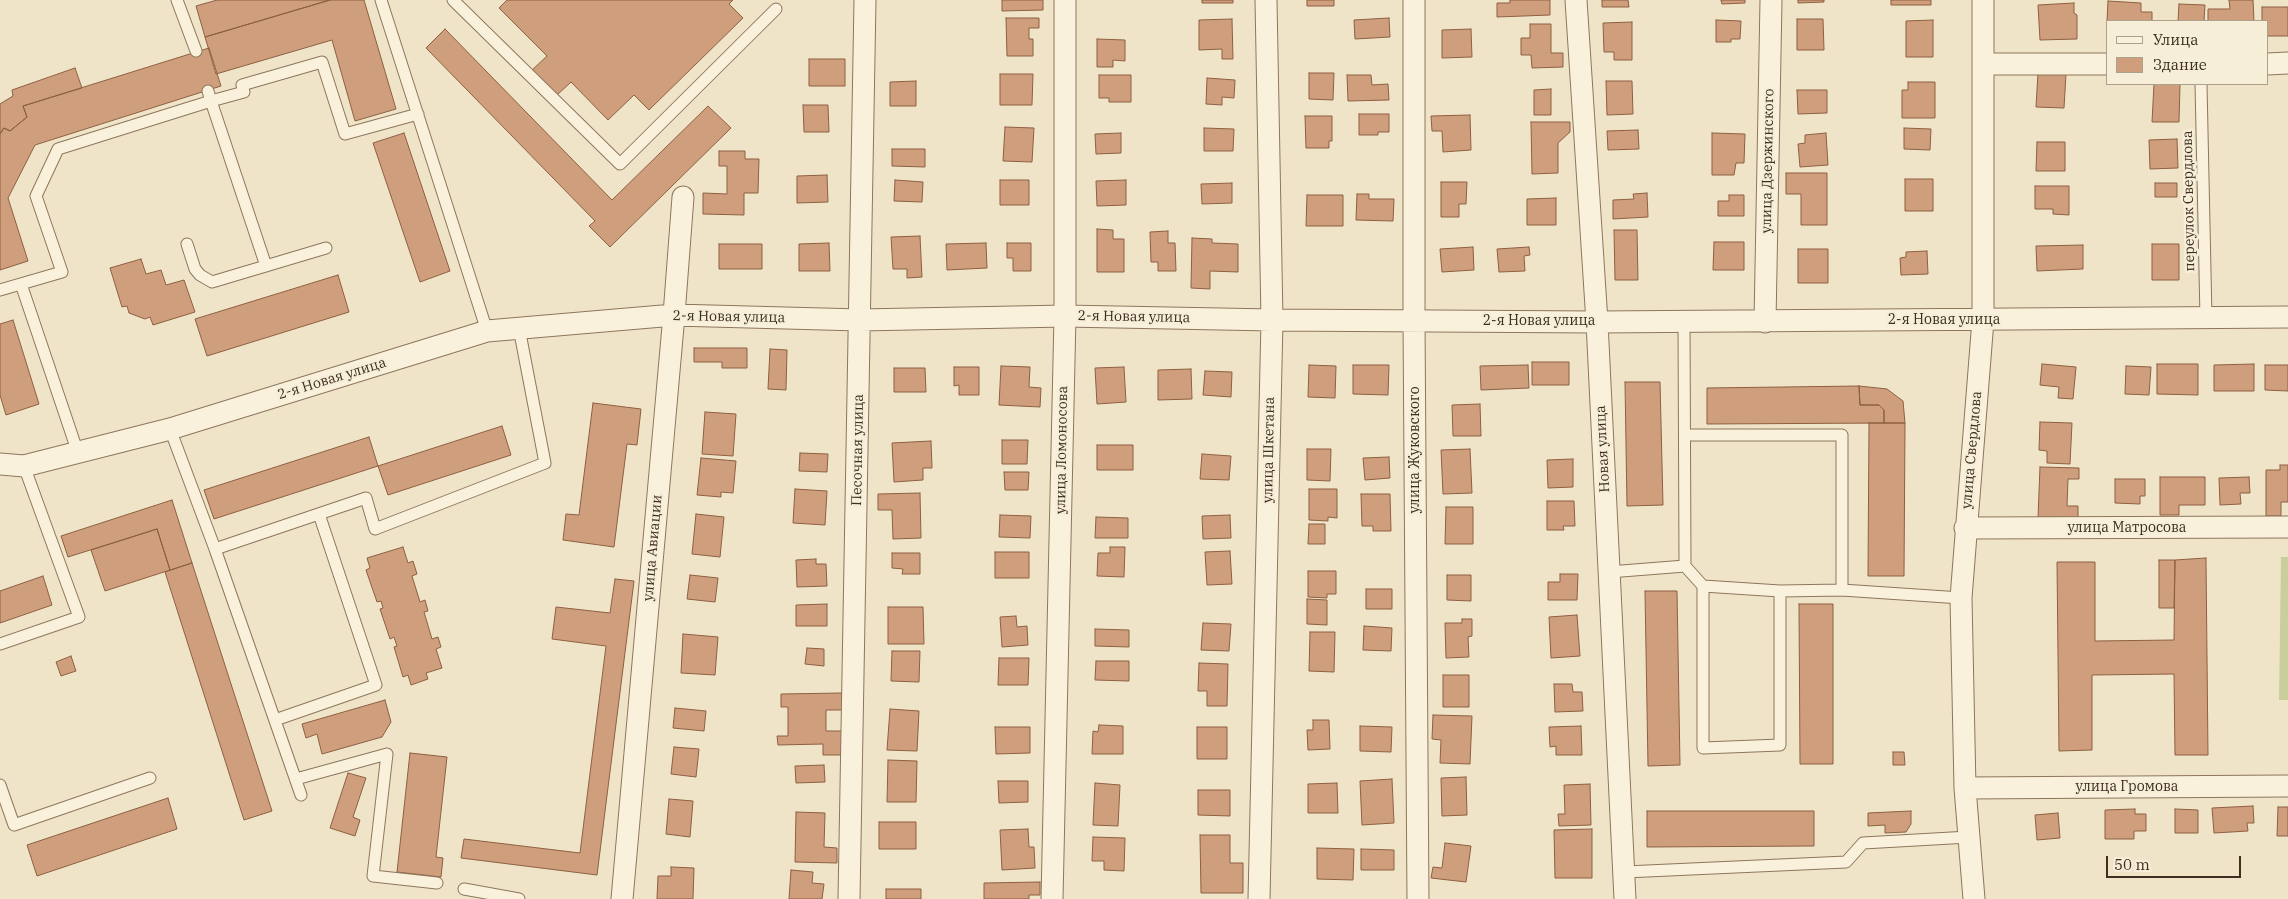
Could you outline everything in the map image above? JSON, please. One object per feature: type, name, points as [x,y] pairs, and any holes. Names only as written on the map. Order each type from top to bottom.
[{"type":"street","name":"Песочная улица","points":[[849,899],[865,0]]},
{"type":"street","name":"улица Ломоносова","points":[[1052,899],[1065,316],[1065,0]]},
{"type":"street","name":"улица Шкетана","points":[[1259,899],[1272,320],[1266,0]]},
{"type":"street","name":"улица Жуковского","points":[[1414,0],[1418,899]]},
{"type":"street","name":"Новая улица","points":[[1576,0],[1597,322],[1625,899]]},
{"type":"street","name":"улица Дзержинского","points":[[1766,322],[1771,0]]},
{"type":"street","name":"улица Свердлова","points":[[1974,899],[1965,788],[1961,598],[1965,528],[1984,320],[1983,0]]},
{"type":"street","points":[[1984,64],[2106,64]]},
{"type":"street","points":[[2268,64],[2288,64]]},
{"type":"street","name":"улица Авиации","points":[[622,899],[683,197]]},
{"type":"street","name":"2-я Новая улица","points":[[0,464],[24,466],[170,429],[487,331],[674,316],[860,320],[1065,316],[1272,320],[1597,322],[2288,317]]},
{"type":"street","name":"улица Матросова","points":[[1965,528],[2288,527]]},
{"type":"street","name":"улица Громова","points":[[1965,788],[2288,786]]},
{"type":"lane","points":[[177,0],[196,51]]},
{"type":"lane","points":[[381,0],[487,331]]},
{"type":"lane","points":[[452,0],[620,164],[776,9]]},
{"type":"lane","points":[[0,290],[62,272],[36,196],[58,149],[209,96],[244,92],[242,85],[322,62],[345,134],[418,114]]},
{"type":"lane","name":"переулок Свердлова","points":[[2201,85],[2206,318]]},
{"type":"lane","points":[[209,96],[266,266]]},
{"type":"lane","points":[[187,244],[195,269],[200,275],[212,282],[326,248]]},
{"type":"lane","points":[[21,284],[78,453]]},
{"type":"lane","points":[[1684,321],[1685,566],[1703,586],[1703,748],[1780,744],[1780,591]]},
{"type":"lane","points":[[215,549],[366,498],[375,529],[545,463],[519,328]]},
{"type":"lane","points":[[170,429],[215,549],[301,795]]},
{"type":"lane","points":[[1685,435],[1842,434],[1842,590]]},
{"type":"lane","points":[[0,644],[79,617],[24,466]]},
{"type":"lane","points":[[275,720],[376,685],[319,514]]},
{"type":"lane","points":[[1610,572],[1685,566]]},
{"type":"lane","points":[[1703,586],[1780,591],[1842,590],[1961,598]]},
{"type":"lane","points":[[296,779],[387,754],[373,876],[437,883]]},
{"type":"lane","points":[[0,785],[14,825],[150,778]]},
{"type":"lane","points":[[1625,872],[1846,862],[1863,842],[1969,837]]},
{"type":"lane","points":[[464,889],[519,899]]},
{"type":"green space","points":[[2281,557],[2288,557],[2288,700],[2279,700]]},
{"type":"building","points":[[217,0],[330,0],[205,37],[196,6]]},
{"type":"building","points":[[330,0],[364,0],[396,109],[355,121],[332,40],[216,74],[205,37]]},
{"type":"building","points":[[507,0],[733,0],[729,4],[743,18],[649,110],[634,95],[608,120],[571,82],[556,96],[531,71],[547,56],[499,8]]},
{"type":"building","points":[[1002,0],[1043,0],[1043,10],[1002,11]]},
{"type":"building","points":[[1202,0],[1233,0],[1233,3],[1202,3]]},
{"type":"building","points":[[1307,0],[1334,0],[1334,6],[1307,6]]},
{"type":"building","points":[[1510,0],[1550,0],[1550,15],[1497,17],[1497,3],[1510,3]]},
{"type":"building","points":[[1602,0],[1628,0],[1629,7],[1602,7]]},
{"type":"building","points":[[1721,0],[1745,0],[1745,3],[1722,4]]},
{"type":"building","points":[[1798,0],[1824,0],[1824,2],[1798,3]]},
{"type":"building","points":[[1891,0],[1931,0],[1931,5],[1891,5]]},
{"type":"building","points":[[2229,0],[2253,0],[2254,20],[2208,20],[2208,9],[2230,9]]},
{"type":"building","points":[[2108,1],[2141,3],[2141,12],[2152,12],[2152,20],[2107,20]]},
{"type":"building","points":[[2074,3],[2074,13],[2077,15],[2077,39],[2040,40],[2038,5]]},
{"type":"building","points":[[2179,4],[2205,5],[2204,20],[2178,20]]},
{"type":"building","points":[[2262,7],[2288,7],[2288,36],[2268,36],[2268,20],[2262,20]]},
{"type":"building","points":[[1006,18],[1039,18],[1039,28],[1029,28],[1029,39],[1033,39],[1033,56],[1007,56]]},
{"type":"building","points":[[1389,18],[1390,37],[1355,39],[1354,20]]},
{"type":"building","points":[[1232,19],[1233,59],[1222,59],[1222,49],[1199,50],[1199,20]]},
{"type":"building","points":[[1797,19],[1823,19],[1824,50],[1797,50]]},
{"type":"building","points":[[1716,20],[1741,21],[1740,39],[1731,39],[1731,42],[1716,42]]},
{"type":"building","points":[[1933,20],[1933,57],[1906,57],[1906,21]]},
{"type":"building","points":[[1632,22],[1632,60],[1614,60],[1614,52],[1604,52],[1603,23]]},
{"type":"building","points":[[1530,24],[1551,24],[1551,53],[1563,53],[1563,67],[1532,68],[1531,55],[1521,55],[1521,38],[1530,38]]},
{"type":"building","points":[[445,29],[612,200],[708,106],[731,128],[610,247],[589,226],[595,221],[426,48]]},
{"type":"building","points":[[1471,29],[1472,57],[1442,58],[1442,30]]},
{"type":"building","points":[[1097,39],[1125,40],[1125,61],[1113,60],[1113,67],[1097,67]]},
{"type":"building","points":[[209,48],[221,86],[35,145],[8,198],[28,261],[0,270],[0,134],[4,128],[10,131],[27,117],[23,106]]},
{"type":"building","points":[[809,59],[845,59],[845,86],[809,86]]},
{"type":"building","points":[[75,68],[82,88],[23,106],[27,117],[10,131],[4,128],[0,134],[0,104],[13,96],[12,90]]},
{"type":"building","points":[[1309,73],[1334,73],[1333,100],[1309,99]]},
{"type":"building","points":[[2038,73],[2066,74],[2064,108],[2036,107]]},
{"type":"building","points":[[1000,74],[1033,74],[1032,105],[1000,105]]},
{"type":"building","points":[[1099,75],[1131,75],[1131,102],[1109,102],[1109,98],[1099,98]]},
{"type":"building","points":[[1347,75],[1371,75],[1372,85],[1388,84],[1389,100],[1348,101]]},
{"type":"building","points":[[1207,78],[1235,80],[1234,98],[1222,97],[1222,105],[1206,104]]},
{"type":"building","points":[[916,81],[916,106],[890,106],[890,82]]},
{"type":"building","points":[[1606,81],[1632,81],[1633,114],[1607,115]]},
{"type":"building","points":[[1908,82],[1935,82],[1935,118],[1902,118],[1902,90],[1908,90]]},
{"type":"building","points":[[2154,85],[2180,85],[2179,122],[2152,122]]},
{"type":"building","points":[[1551,89],[1551,115],[1534,115],[1534,90]]},
{"type":"building","points":[[1797,90],[1827,90],[1827,113],[1798,114]]},
{"type":"building","points":[[803,105],[828,105],[829,132],[804,132]]},
{"type":"building","points":[[1359,114],[1389,114],[1389,132],[1378,132],[1378,135],[1359,135]]},
{"type":"building","points":[[1470,115],[1471,150],[1443,152],[1442,131],[1432,131],[1431,116]]},
{"type":"building","points":[[1305,116],[1332,116],[1332,141],[1329,141],[1329,148],[1306,148]]},
{"type":"building","points":[[1531,122],[1570,122],[1570,132],[1558,143],[1558,173],[1532,174]]},
{"type":"building","points":[[1005,127],[1034,128],[1032,162],[1003,161]]},
{"type":"building","points":[[1204,128],[1234,129],[1233,151],[1204,151]]},
{"type":"building","points":[[1904,128],[1931,129],[1930,150],[1904,149]]},
{"type":"building","points":[[1638,130],[1639,149],[1608,150],[1607,131]]},
{"type":"building","points":[[404,133],[450,271],[420,282],[373,143]]},
{"type":"building","points":[[1121,133],[1121,153],[1096,154],[1095,134]]},
{"type":"building","points":[[1712,133],[1745,134],[1744,163],[1736,163],[1734,175],[1712,175]]},
{"type":"building","points":[[1826,133],[1828,165],[1800,167],[1798,144],[1805,143],[1805,135]]},
{"type":"building","points":[[2177,139],[2178,168],[2150,169],[2149,140]]},
{"type":"building","points":[[2037,142],[2065,142],[2065,171],[2036,171]]},
{"type":"building","points":[[892,149],[925,149],[925,167],[892,166]]},
{"type":"building","points":[[719,151],[745,151],[745,159],[759,159],[758,193],[744,193],[744,215],[703,214],[703,193],[727,194],[727,166],[719,166]]},
{"type":"building","points":[[1786,173],[1827,173],[1827,225],[1801,225],[1801,194],[1786,194]]},
{"type":"building","points":[[827,175],[828,202],[797,203],[797,176]]},
{"type":"building","points":[[1905,179],[1933,179],[1933,211],[1905,211]]},
{"type":"building","points":[[895,180],[923,182],[922,202],[894,201]]},
{"type":"building","points":[[1000,180],[1029,180],[1029,205],[1000,205]]},
{"type":"building","points":[[1126,180],[1126,205],[1097,206],[1096,181]]},
{"type":"building","points":[[1441,182],[1467,182],[1466,204],[1459,204],[1459,217],[1441,217]]},
{"type":"building","points":[[1232,183],[1232,203],[1202,204],[1201,184]]},
{"type":"building","points":[[2155,183],[2177,183],[2177,197],[2155,197]]},
{"type":"building","points":[[2035,186],[2069,186],[2069,215],[2053,214],[2053,209],[2035,209]]},
{"type":"building","points":[[1647,193],[1648,217],[1613,219],[1613,200],[1634,199],[1633,194]]},
{"type":"building","points":[[1357,194],[1369,194],[1369,199],[1394,199],[1393,221],[1356,220]]},
{"type":"building","points":[[1307,195],[1343,195],[1343,226],[1306,226]]},
{"type":"building","points":[[1729,195],[1744,195],[1744,216],[1718,216],[1718,201],[1729,201]]},
{"type":"building","points":[[1556,198],[1556,225],[1527,225],[1527,199]]},
{"type":"building","points":[[1097,229],[1113,230],[1113,239],[1124,239],[1124,272],[1097,272]]},
{"type":"building","points":[[1614,230],[1637,230],[1638,280],[1615,280]]},
{"type":"building","points":[[1168,231],[1168,243],[1175,243],[1176,271],[1158,271],[1158,262],[1151,262],[1150,232]]},
{"type":"building","points":[[920,236],[922,277],[907,278],[907,269],[893,269],[891,237]]},
{"type":"building","points":[[1192,238],[1212,239],[1212,243],[1238,244],[1238,272],[1210,271],[1210,289],[1191,288]]},
{"type":"building","points":[[1714,242],[1744,242],[1744,270],[1713,270]]},
{"type":"building","points":[[829,243],[830,271],[799,271],[799,244]]},
{"type":"building","points":[[986,243],[987,268],[947,270],[946,244]]},
{"type":"building","points":[[1007,243],[1031,243],[1031,271],[1013,271],[1013,258],[1007,258]]},
{"type":"building","points":[[719,244],[762,244],[762,269],[719,269]]},
{"type":"building","points":[[2152,244],[2179,244],[2179,280],[2152,280]]},
{"type":"building","points":[[2083,245],[2083,269],[2037,271],[2036,246]]},
{"type":"building","points":[[1473,247],[1474,270],[1442,272],[1440,249]]},
{"type":"building","points":[[1529,247],[1530,255],[1524,256],[1525,271],[1499,272],[1497,249]]},
{"type":"building","points":[[1798,249],[1828,249],[1828,283],[1798,283]]},
{"type":"building","points":[[1927,251],[1928,274],[1901,275],[1900,258],[1906,257],[1906,252]]},
{"type":"building","points":[[141,259],[146,274],[161,270],[166,285],[184,280],[195,312],[153,325],[150,317],[145,319],[129,313],[127,306],[122,307],[110,268]]},
{"type":"building","points":[[338,275],[349,312],[207,356],[195,319]]},
{"type":"building","points":[[13,320],[39,404],[6,415],[0,395],[0,324]]},
{"type":"building","points":[[694,348],[747,348],[747,368],[722,368],[722,362],[694,362]]},
{"type":"building","points":[[770,349],[787,350],[786,390],[768,389]]},
{"type":"building","points":[[1532,362],[1569,362],[1569,385],[1532,385]]},
{"type":"building","points":[[2042,364],[2076,367],[2073,399],[2058,398],[2059,387],[2040,385]]},
{"type":"building","points":[[2157,364],[2198,364],[2198,395],[2157,394]]},
{"type":"building","points":[[2254,364],[2254,391],[2214,391],[2214,365]]},
{"type":"building","points":[[1309,365],[1336,366],[1335,398],[1308,397]]},
{"type":"building","points":[[1353,365],[1389,365],[1388,395],[1353,394]]},
{"type":"building","points":[[1528,365],[1529,388],[1481,390],[1480,366]]},
{"type":"building","points":[[2265,365],[2288,365],[2288,391],[2265,390]]},
{"type":"building","points":[[1001,366],[1030,367],[1029,387],[1041,388],[1040,407],[999,405]]},
{"type":"building","points":[[2126,366],[2151,367],[2149,395],[2125,394]]},
{"type":"building","points":[[954,367],[979,367],[979,395],[959,395],[959,385],[954,386]]},
{"type":"building","points":[[1124,367],[1126,402],[1097,404],[1095,368]]},
{"type":"building","points":[[894,368],[925,368],[926,392],[894,392]]},
{"type":"building","points":[[1191,369],[1192,399],[1158,400],[1158,370]]},
{"type":"building","points":[[1205,371],[1232,372],[1231,397],[1203,395]]},
{"type":"building","points":[[1625,382],[1660,382],[1663,505],[1627,506]]},
{"type":"building","points":[[1859,386],[1860,405],[1879,405],[1884,410],[1884,423],[1707,424],[1707,388]]},
{"type":"building","points":[[1859,386],[1887,389],[1903,401],[1905,423],[1884,423],[1884,410],[1879,405],[1860,405]]},
{"type":"building","points":[[593,403],[641,409],[637,445],[627,444],[614,547],[563,540],[566,514],[579,515]]},
{"type":"building","points":[[1480,404],[1481,436],[1453,436],[1452,405]]},
{"type":"building","points":[[705,412],[736,414],[733,456],[702,454]]},
{"type":"building","points":[[2040,422],[2072,423],[2070,464],[2047,463],[2047,451],[2039,450]]},
{"type":"building","points":[[1869,423],[1905,423],[1904,576],[1868,576]]},
{"type":"building","points":[[502,426],[511,455],[388,495],[378,466]]},
{"type":"building","points":[[369,437],[378,466],[214,519],[204,490]]},
{"type":"building","points":[[1002,440],[1028,440],[1027,464],[1002,464]]},
{"type":"building","points":[[931,441],[932,468],[923,468],[923,480],[894,482],[892,443]]},
{"type":"building","points":[[1097,445],[1133,445],[1133,470],[1097,470]]},
{"type":"building","points":[[1307,449],[1331,449],[1330,481],[1307,480]]},
{"type":"building","points":[[1470,449],[1472,493],[1443,494],[1441,450]]},
{"type":"building","points":[[800,453],[828,454],[827,472],[799,471]]},
{"type":"building","points":[[1202,454],[1231,456],[1229,480],[1200,479]]},
{"type":"building","points":[[1389,457],[1390,478],[1365,480],[1363,458]]},
{"type":"building","points":[[701,458],[736,461],[733,493],[721,492],[721,497],[697,495]]},
{"type":"building","points":[[1573,459],[1573,487],[1548,488],[1547,460]]},
{"type":"building","points":[[2280,465],[2288,465],[2288,502],[2281,502],[2281,516],[2266,516],[2266,470],[2280,470]]},
{"type":"building","points":[[2040,467],[2079,468],[2079,479],[2068,479],[2067,506],[2078,506],[2078,519],[2038,518]]},
{"type":"building","points":[[1004,472],[1029,472],[1028,490],[1005,490]]},
{"type":"building","points":[[2160,477],[2205,477],[2205,505],[2179,505],[2179,515],[2160,515]]},
{"type":"building","points":[[2249,477],[2250,493],[2240,493],[2241,504],[2220,505],[2219,478]]},
{"type":"building","points":[[2115,479],[2145,479],[2145,496],[2140,496],[2140,504],[2115,503]]},
{"type":"building","points":[[795,489],[827,491],[825,525],[793,523]]},
{"type":"building","points":[[1309,489],[1337,489],[1337,518],[1328,517],[1328,521],[1309,520]]},
{"type":"building","points":[[920,493],[921,538],[893,539],[892,510],[878,510],[878,494]]},
{"type":"building","points":[[1361,494],[1390,494],[1391,531],[1373,531],[1373,526],[1362,526]]},
{"type":"building","points":[[172,500],[192,563],[170,570],[157,529],[68,557],[61,536]]},
{"type":"building","points":[[1547,501],[1574,501],[1575,526],[1563,526],[1564,530],[1547,530]]},
{"type":"building","points":[[1446,507],[1473,507],[1473,544],[1445,544]]},
{"type":"building","points":[[696,514],[724,517],[720,557],[692,554]]},
{"type":"building","points":[[1000,515],[1031,516],[1030,538],[999,537]]},
{"type":"building","points":[[1230,515],[1231,538],[1203,539],[1202,516]]},
{"type":"building","points":[[1096,517],[1128,518],[1128,538],[1095,538]]},
{"type":"building","points":[[1309,524],[1325,524],[1325,544],[1308,544]]},
{"type":"building","points":[[157,529],[170,570],[105,591],[91,550]]},
{"type":"building","points":[[403,547],[408,563],[413,561],[417,574],[412,576],[420,602],[425,600],[428,611],[424,612],[432,639],[438,637],[441,647],[436,649],[442,668],[426,673],[428,679],[411,685],[408,675],[403,677],[394,647],[397,646],[394,637],[390,639],[380,609],[383,608],[381,601],[377,602],[366,570],[370,568],[367,558]]},
{"type":"building","points":[[1110,547],[1125,547],[1124,577],[1097,576],[1098,553],[1110,553]]},
{"type":"building","points":[[1230,551],[1232,584],[1207,585],[1205,552]]},
{"type":"building","points":[[995,552],[1029,552],[1029,578],[995,578]]},
{"type":"building","points":[[892,553],[920,553],[920,574],[902,574],[903,569],[892,568]]},
{"type":"building","points":[[2206,558],[2208,755],[2175,755],[2174,674],[2092,675],[2092,750],[2059,751],[2057,562],[2095,562],[2095,641],[2174,640],[2175,560]]},
{"type":"building","points":[[816,559],[816,564],[826,564],[827,586],[797,587],[796,560]]},
{"type":"building","points":[[2159,560],[2175,560],[2174,608],[2159,608]]},
{"type":"building","points":[[192,563],[272,811],[244,820],[165,572]]},
{"type":"building","points":[[1308,571],[1336,571],[1336,594],[1327,594],[1327,598],[1308,597]]},
{"type":"building","points":[[1560,574],[1578,574],[1577,600],[1548,600],[1548,582],[1560,582]]},
{"type":"building","points":[[690,575],[718,578],[715,602],[687,599]]},
{"type":"building","points":[[1447,575],[1471,575],[1471,601],[1447,600]]},
{"type":"building","points":[[43,576],[52,605],[0,623],[0,591]]},
{"type":"building","points":[[615,579],[634,581],[597,875],[461,858],[464,839],[580,853],[606,646],[552,639],[556,607],[610,613]]},
{"type":"building","points":[[1366,589],[1392,589],[1392,609],[1366,609]]},
{"type":"building","points":[[1645,591],[1677,591],[1680,765],[1648,766]]},
{"type":"building","points":[[1307,599],[1327,600],[1327,625],[1307,624]]},
{"type":"building","points":[[827,604],[827,626],[796,626],[796,605]]},
{"type":"building","points":[[1799,604],[1833,604],[1833,764],[1800,764]]},
{"type":"building","points":[[888,607],[923,607],[924,644],[888,644]]},
{"type":"building","points":[[1577,615],[1580,656],[1551,658],[1549,617]]},
{"type":"building","points":[[1016,616],[1017,627],[1027,626],[1028,645],[1002,647],[1000,617]]},
{"type":"building","points":[[1462,619],[1472,619],[1472,636],[1468,637],[1469,657],[1446,658],[1445,623],[1462,623]]},
{"type":"building","points":[[1203,623],[1231,624],[1229,651],[1201,650]]},
{"type":"building","points":[[1364,626],[1392,628],[1391,651],[1363,650]]},
{"type":"building","points":[[1095,629],[1129,630],[1129,647],[1095,646]]},
{"type":"building","points":[[1310,632],[1335,632],[1334,672],[1309,671]]},
{"type":"building","points":[[683,634],[718,637],[715,675],[681,673]]},
{"type":"building","points":[[807,648],[824,649],[824,666],[805,664]]},
{"type":"building","points":[[892,651],[920,651],[919,682],[891,681]]},
{"type":"building","points":[[71,656],[76,671],[61,676],[56,662]]},
{"type":"building","points":[[999,658],[1029,658],[1028,685],[998,685]]},
{"type":"building","points":[[1096,661],[1129,661],[1129,681],[1095,680]]},
{"type":"building","points":[[1199,663],[1228,664],[1227,706],[1207,706],[1207,691],[1198,691]]},
{"type":"building","points":[[1443,675],[1469,675],[1469,707],[1443,707]]},
{"type":"building","points":[[1554,684],[1572,684],[1573,692],[1582,692],[1583,711],[1555,712]]},
{"type":"building","points":[[842,693],[842,710],[826,710],[826,731],[842,731],[842,755],[823,755],[823,744],[778,745],[777,736],[788,736],[788,707],[781,707],[781,694]]},
{"type":"building","points":[[385,700],[391,722],[382,737],[322,754],[317,734],[306,738],[302,724]]},
{"type":"building","points":[[675,708],[706,711],[704,731],[673,728]]},
{"type":"building","points":[[890,709],[919,711],[917,751],[887,750]]},
{"type":"building","points":[[1433,715],[1472,716],[1470,764],[1440,763],[1441,740],[1432,739]]},
{"type":"building","points":[[1313,720],[1329,720],[1330,749],[1308,750],[1307,730],[1313,730]]},
{"type":"building","points":[[1099,725],[1123,726],[1123,754],[1092,754],[1093,731],[1098,732]]},
{"type":"building","points":[[1360,726],[1392,727],[1391,752],[1360,751]]},
{"type":"building","points":[[1581,726],[1582,755],[1556,755],[1556,746],[1550,747],[1549,727]]},
{"type":"building","points":[[995,727],[1030,727],[1030,753],[996,754]]},
{"type":"building","points":[[1197,727],[1227,727],[1227,759],[1197,759]]},
{"type":"building","points":[[674,747],[699,749],[696,777],[671,774]]},
{"type":"building","points":[[1893,752],[1904,752],[1905,765],[1893,765]]},
{"type":"building","points":[[410,753],[447,757],[436,857],[443,858],[441,877],[397,872]]},
{"type":"building","points":[[888,760],[917,761],[916,802],[887,802]]},
{"type":"building","points":[[824,765],[825,782],[796,783],[795,766]]},
{"type":"building","points":[[348,773],[366,778],[353,817],[360,820],[355,836],[330,828]]},
{"type":"building","points":[[1466,777],[1467,815],[1442,816],[1441,778]]},
{"type":"building","points":[[1392,779],[1394,823],[1362,825],[1360,781]]},
{"type":"building","points":[[998,781],[1028,781],[1028,802],[999,803]]},
{"type":"building","points":[[1095,783],[1120,785],[1118,826],[1093,825]]},
{"type":"building","points":[[1337,783],[1338,813],[1308,813],[1308,784]]},
{"type":"building","points":[[1590,784],[1591,825],[1559,826],[1558,814],[1565,814],[1564,785]]},
{"type":"building","points":[[1198,790],[1230,790],[1230,816],[1198,815]]},
{"type":"building","points":[[168,798],[177,829],[37,876],[27,845]]},
{"type":"building","points":[[669,799],[693,801],[690,837],[666,834]]},
{"type":"building","points":[[2253,806],[2254,823],[2247,823],[2248,831],[2214,833],[2212,808]]},
{"type":"building","points":[[2278,807],[2288,807],[2288,836],[2277,836]]},
{"type":"building","points":[[2135,809],[2135,814],[2146,814],[2146,831],[2134,831],[2134,839],[2105,839],[2105,810]]},
{"type":"building","points":[[2175,809],[2198,810],[2198,833],[2175,833]]},
{"type":"building","points":[[1647,811],[1814,811],[1814,846],[1647,847]]},
{"type":"building","points":[[1911,811],[1911,824],[1906,832],[1885,833],[1885,825],[1868,826],[1868,813]]},
{"type":"building","points":[[796,812],[825,813],[824,847],[837,848],[837,863],[795,862]]},
{"type":"building","points":[[2058,813],[2060,838],[2037,840],[2035,815]]},
{"type":"building","points":[[879,822],[916,822],[916,849],[879,849]]},
{"type":"building","points":[[1028,829],[1029,847],[1034,847],[1035,868],[1002,870],[1000,830]]},
{"type":"building","points":[[1592,829],[1592,878],[1555,878],[1554,830]]},
{"type":"building","points":[[1200,835],[1230,835],[1230,863],[1243,863],[1243,893],[1201,893]]},
{"type":"building","points":[[1093,837],[1125,838],[1124,871],[1104,870],[1104,861],[1092,861]]},
{"type":"building","points":[[1445,843],[1471,846],[1466,882],[1431,878],[1433,867],[1442,868]]},
{"type":"building","points":[[1317,848],[1354,849],[1353,880],[1317,879]]},
{"type":"building","points":[[1361,849],[1394,850],[1394,870],[1361,870]]},
{"type":"building","points":[[671,867],[694,868],[693,899],[657,899],[658,876],[671,876]]},
{"type":"building","points":[[791,870],[813,872],[812,883],[824,884],[822,899],[789,899]]},
{"type":"building","points":[[1040,882],[1040,895],[1029,895],[1029,899],[984,899],[984,883]]},
{"type":"building","points":[[886,889],[921,889],[921,899],[886,899]]}]
